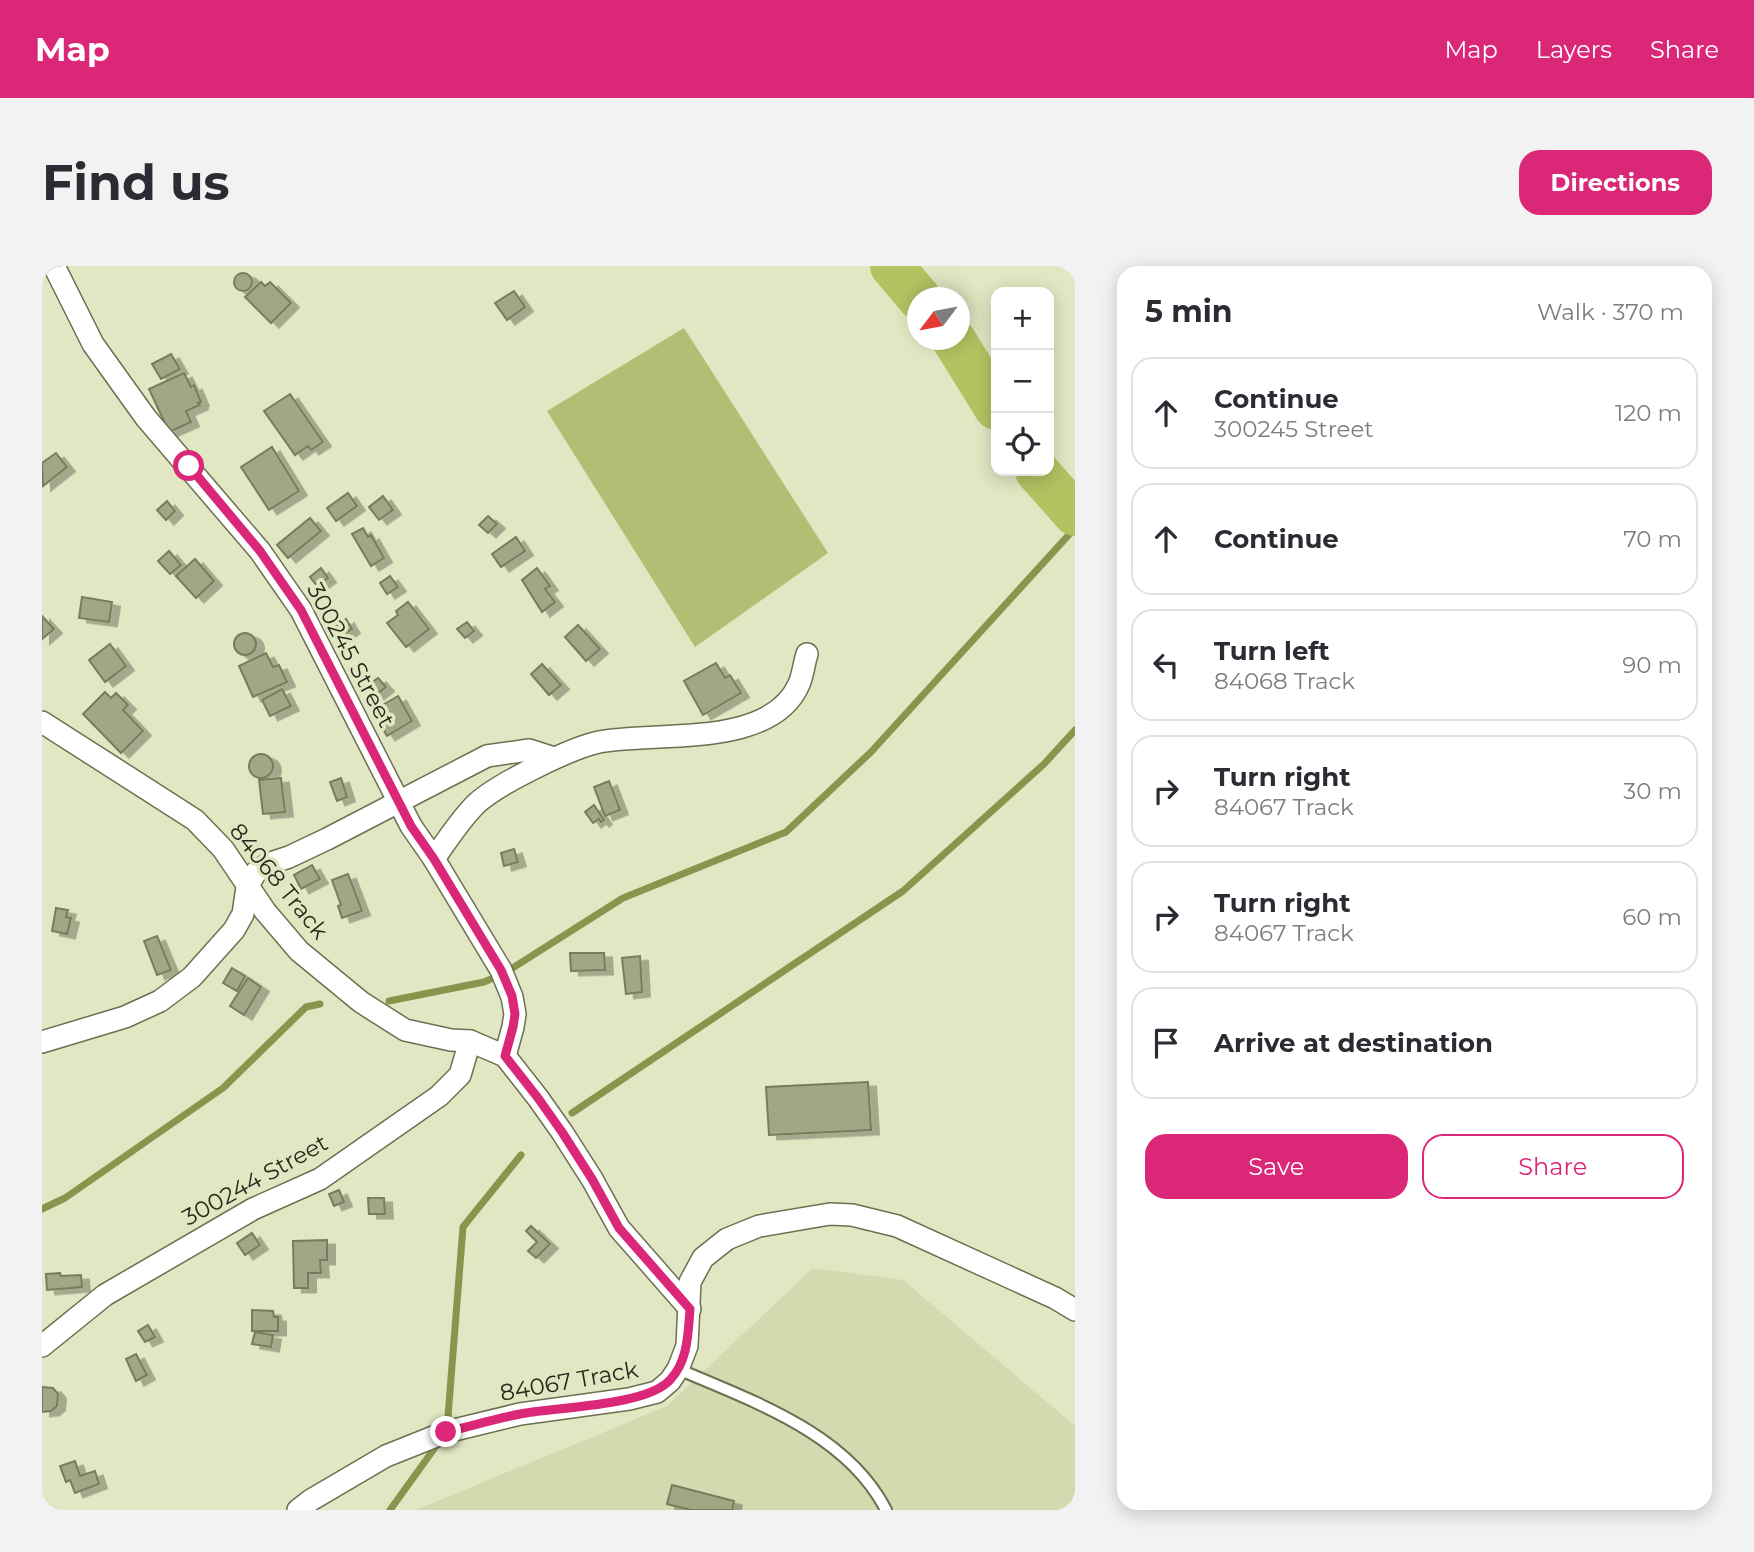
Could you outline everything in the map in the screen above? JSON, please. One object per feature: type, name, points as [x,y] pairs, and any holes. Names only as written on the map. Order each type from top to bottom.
[{"type":"street","name":"300245 Street","points":[[54,266],[93,344],[146,418],[260,551],[301,610],[411,826],[501,970],[512,996],[515,1014],[505,1056]]},
{"type":"street","points":[[434,859],[478,802],[554,758],[597,742],[741,729],[786,703],[799,684],[807,653]]},
{"type":"street","name":"84068 Track","points":[[42,722],[195,820],[223,849],[247,887],[299,951],[361,1002],[405,1030],[451,1040],[470,1041],[505,1056],[562,1132],[619,1228],[690,1309]]},
{"type":"street","points":[[42,1042],[125,1017],[160,1001],[192,977],[234,930],[243,914],[247,887],[256,872],[268,864],[289,857],[487,756],[529,750],[554,758]]},
{"type":"street","name":"300244 Street","points":[[42,1346],[105,1295],[254,1209],[320,1179],[439,1096],[460,1075],[470,1041]]},
{"type":"street","name":"84067 Track","points":[[298,1510],[386,1456],[446,1432],[520,1414],[629,1399],[657,1392],[670,1381],[678,1369],[687,1346],[690,1282],[703,1258],[727,1239],[759,1226],[830,1214],[852,1215],[897,1226],[1075,1310]]},
{"type":"lane","points":[[678,1369],[783,1415],[844,1456],[881,1500],[886,1510]]},
{"type":"shaded area","points":[[813,1268],[903,1280],[1075,1426],[1075,1510],[416,1510],[667,1406]]},
{"type":"green space","points":[[684,328],[828,553],[695,647],[547,411]]},
{"type":"building","points":[[243,273],[249,276],[252,282],[249,288],[243,291],[237,288],[234,282],[237,276]]},
{"type":"building","points":[[261,282],[265,286],[270,282],[291,303],[271,323],[245,297]]},
{"type":"building","points":[[514,291],[525,307],[507,320],[495,303]]},
{"type":"building","points":[[171,354],[180,369],[161,379],[152,364]]},
{"type":"building","points":[[184,373],[191,387],[194,385],[201,402],[186,411],[191,422],[169,432],[149,389]]},
{"type":"building","points":[[290,394],[323,442],[311,450],[308,446],[295,455],[264,411]]},
{"type":"building","points":[[272,447],[299,491],[269,510],[241,467]]},
{"type":"building","points":[[56,453],[67,467],[43,486],[42,463]]},
{"type":"building","points":[[348,493],[357,506],[336,521],[327,508]]},
{"type":"building","points":[[383,496],[393,510],[379,520],[369,507]]},
{"type":"building","points":[[167,501],[175,511],[166,520],[157,510]]},
{"type":"building","points":[[488,516],[497,524],[488,533],[479,525]]},
{"type":"building","points":[[310,518],[321,531],[288,558],[277,545]]},
{"type":"building","points":[[363,528],[368,537],[371,535],[384,558],[371,566],[352,534]]},
{"type":"building","points":[[516,537],[525,551],[501,567],[492,554]]},
{"type":"building","points":[[169,551],[181,565],[170,574],[158,561]]},
{"type":"building","points":[[195,559],[214,581],[196,598],[176,576]]},
{"type":"building","points":[[321,568],[328,578],[317,586],[310,577]]},
{"type":"building","points":[[537,568],[550,586],[545,589],[555,602],[542,612],[522,580]]},
{"type":"building","points":[[390,576],[398,587],[387,594],[380,583]]},
{"type":"building","points":[[82,597],[112,602],[109,622],[79,618]]},
{"type":"building","points":[[408,602],[429,629],[406,647],[387,623],[398,615],[396,611]]},
{"type":"building","points":[[42,616],[54,629],[42,639]]},
{"type":"building","points":[[346,619],[352,629],[338,638],[332,628]]},
{"type":"building","points":[[467,622],[474,631],[465,638],[457,629]]},
{"type":"building","points":[[578,625],[600,649],[586,661],[565,637]]},
{"type":"building","points":[[245,633],[253,636],[256,644],[253,652],[245,655],[237,652],[234,644],[237,636]]},
{"type":"building","points":[[110,644],[126,666],[105,682],[89,660]]},
{"type":"building","points":[[266,653],[273,667],[279,665],[287,682],[253,697],[239,666]]},
{"type":"building","points":[[716,663],[725,678],[730,675],[741,693],[703,715],[684,681]]},
{"type":"building","points":[[542,664],[561,685],[549,695],[531,674]]},
{"type":"building","points":[[378,678],[386,687],[376,695],[368,685]]},
{"type":"building","points":[[282,689],[291,706],[270,716],[262,700]]},
{"type":"building","points":[[105,692],[111,698],[116,693],[128,705],[123,710],[143,731],[121,753],[83,714]]},
{"type":"building","points":[[398,696],[412,721],[387,736],[372,711]]},
{"type":"building","points":[[261,754],[269,758],[273,766],[269,774],[261,778],[253,774],[249,766],[253,758]]},
{"type":"building","points":[[281,778],[285,812],[263,814],[259,780]]},
{"type":"building","points":[[341,778],[347,797],[337,801],[330,782]]},
{"type":"building","points":[[609,781],[620,810],[605,816],[594,787]]},
{"type":"building","points":[[594,805],[604,820],[601,822],[599,819],[593,823],[585,812]]},
{"type":"building","points":[[514,849],[518,862],[504,866],[501,853]]},
{"type":"building","points":[[312,865],[320,879],[301,889],[294,875]]},
{"type":"building","points":[[348,874],[362,911],[342,918],[338,906],[341,905],[332,880]]},
{"type":"building","points":[[56,908],[68,910],[66,917],[71,918],[67,934],[52,931]]},
{"type":"building","points":[[157,936],[171,970],[157,975],[144,941]]},
{"type":"building","points":[[570,953],[604,953],[605,970],[571,971]]},
{"type":"building","points":[[640,956],[642,992],[626,994],[622,958]]},
{"type":"building","points":[[232,968],[245,976],[237,991],[223,983]]},
{"type":"building","points":[[248,978],[261,987],[244,1015],[230,1006]]},
{"type":"building","points":[[868,1082],[871,1130],[769,1135],[766,1087]]},
{"type":"building","points":[[339,1190],[344,1202],[334,1206],[329,1194]]},
{"type":"building","points":[[368,1198],[384,1198],[385,1214],[369,1214]]},
{"type":"building","points":[[531,1226],[550,1244],[536,1258],[528,1251],[537,1242],[526,1231]]},
{"type":"building","points":[[252,1233],[260,1245],[245,1255],[237,1243]]},
{"type":"building","points":[[327,1240],[327,1260],[320,1260],[321,1273],[308,1273],[308,1288],[294,1288],[293,1241]]},
{"type":"building","points":[[60,1273],[61,1276],[81,1275],[82,1287],[47,1290],[46,1274]]},
{"type":"building","points":[[252,1310],[273,1311],[274,1317],[278,1317],[278,1331],[252,1331]]},
{"type":"building","points":[[148,1325],[155,1337],[145,1342],[138,1331]]},
{"type":"building","points":[[255,1332],[273,1335],[271,1347],[252,1344]]},
{"type":"building","points":[[136,1354],[147,1375],[136,1381],[126,1359]]},
{"type":"building","points":[[42,1387],[53,1388],[58,1394],[57,1406],[51,1411],[42,1412]]},
{"type":"building","points":[[75,1461],[80,1476],[95,1471],[99,1484],[75,1493],[70,1480],[66,1482],[60,1466]]},
{"type":"building","points":[[672,1485],[734,1501],[732,1510],[691,1510],[667,1504]]},
{"type":"waterway","points":[[892,266],[910,287]]},
{"type":"waterway","points":[[960,350],[991,400]]},
{"type":"waterway","points":[[1041,476],[1075,514]]},
{"type":"waterway","points":[[389,1001],[484,982],[503,974],[623,898],[786,832],[871,752],[1075,528]]},
{"type":"waterway","points":[[572,1113],[903,891],[1044,764],[1075,730]]},
{"type":"waterway","points":[[42,1209],[65,1198],[223,1088],[306,1007],[320,1004]]},
{"type":"waterway","points":[[447,1429],[463,1227],[521,1155]]},
{"type":"waterway","points":[[390,1510],[439,1442]]},
{"type":"route","points":[[189,466],[260,551],[301,610],[411,826],[501,970],[512,996],[515,1014],[505,1056],[562,1132],[619,1228],[690,1309],[687,1346],[678,1369],[670,1381],[657,1392],[629,1399],[520,1414],[446,1432]]}]
